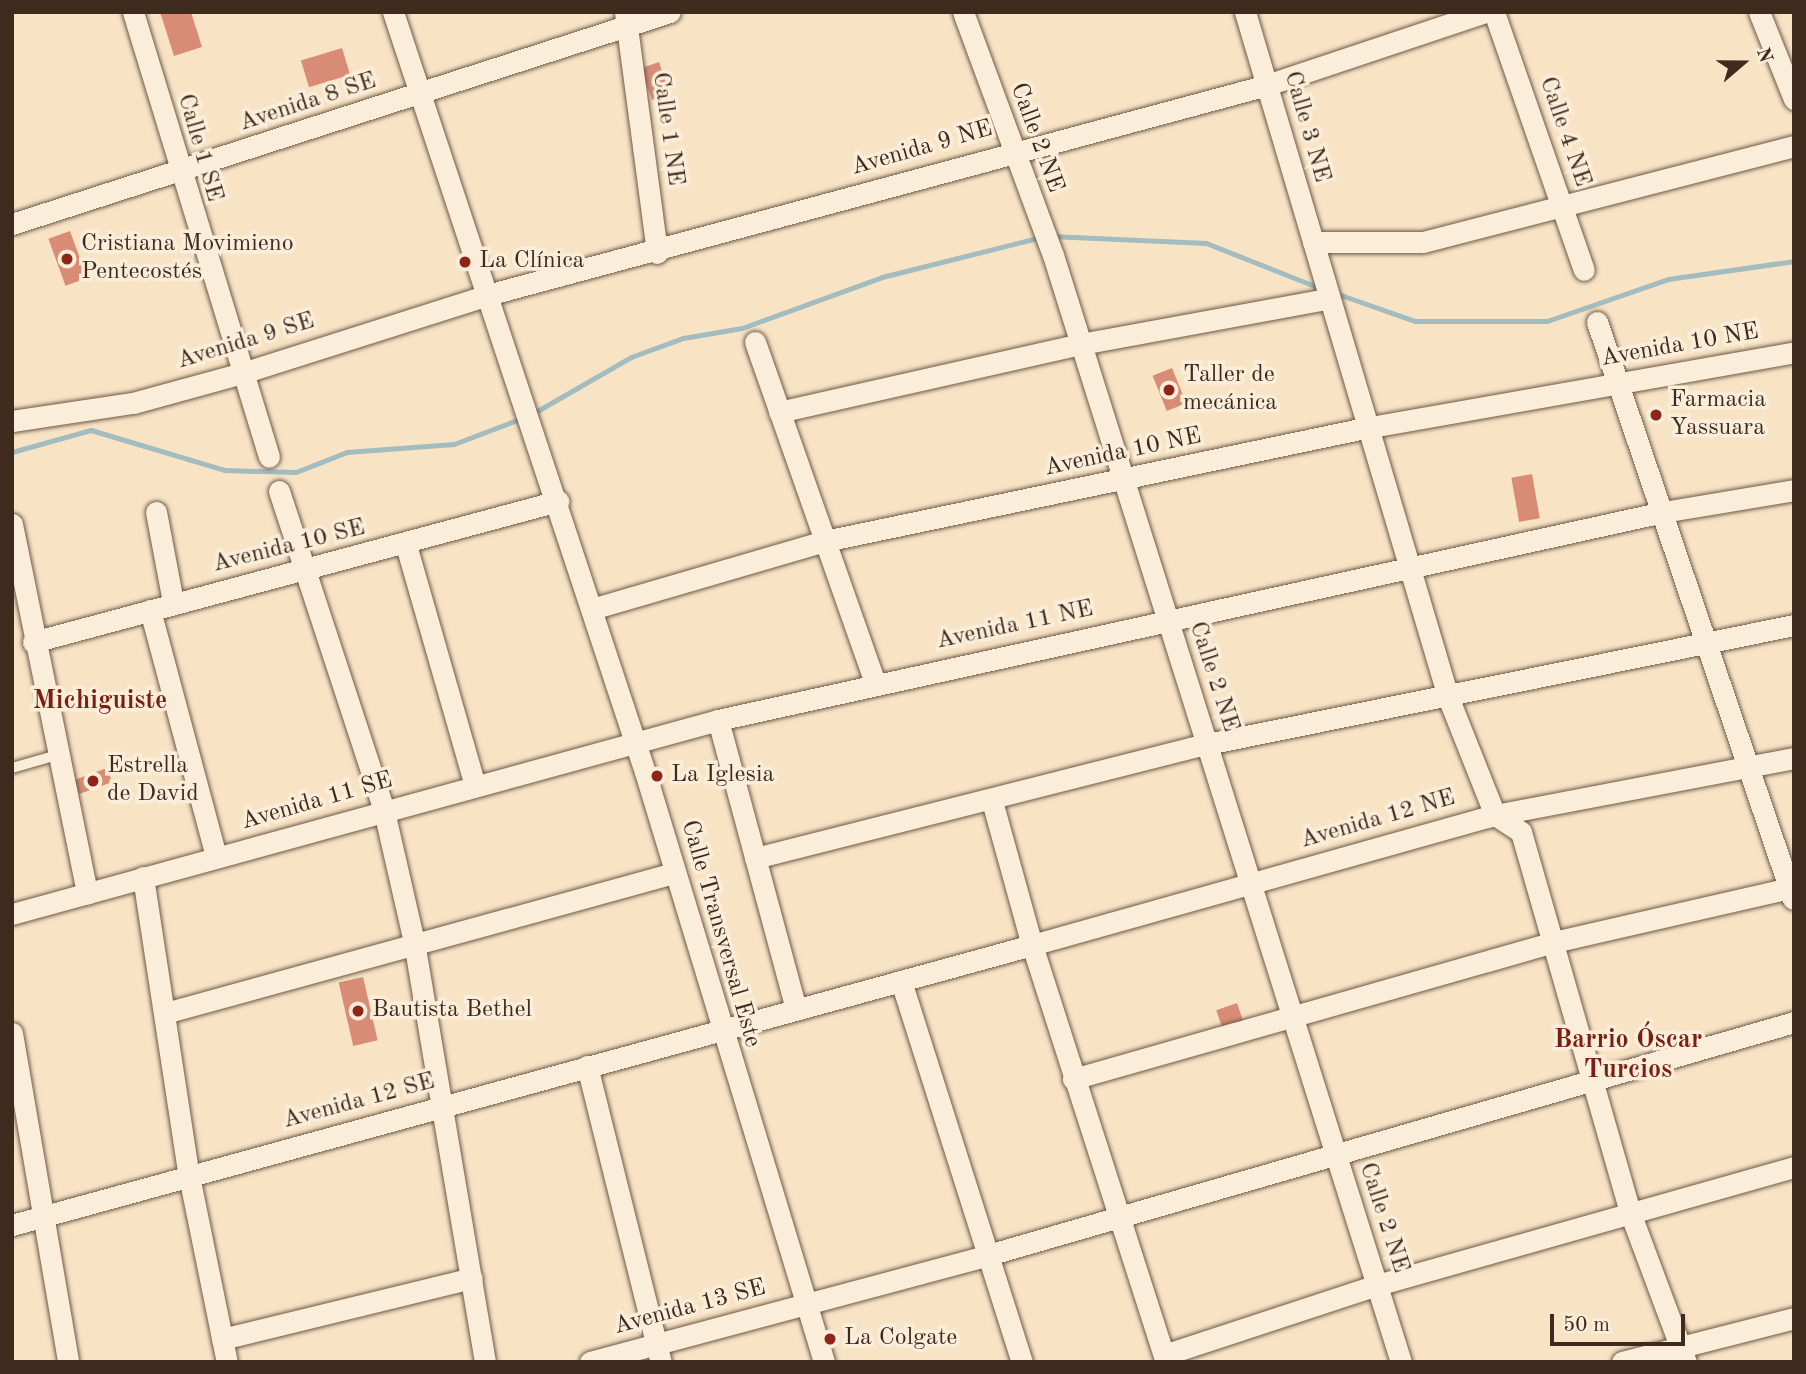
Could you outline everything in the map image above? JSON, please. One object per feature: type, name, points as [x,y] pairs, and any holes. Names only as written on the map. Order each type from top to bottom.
[{"type":"street","name":"Calle 1 SE","points":[[134,12],[177,172],[239,374],[269,457]]},
{"type":"street","points":[[393,12],[419,94],[491,294]]},
{"type":"street","name":"Avenida 8 SE","points":[[12,224],[419,94],[625,19],[670,12]]},
{"type":"street","name":"Calle 2 NE","points":[[963,12],[1053,255],[1401,1362]]},
{"type":"street","name":"Calle 3 NE","points":[[1245,12],[1315,249],[1326,297],[1408,569],[1448,697],[1495,815]]},
{"type":"street","name":"Avenida 9 NE","points":[[491,294],[657,253],[1012,150],[1267,85],[1485,12]]},
{"type":"street","name":"Calle 4 NE","points":[[1494,12],[1584,270]]},
{"type":"street","points":[[1759,12],[1794,99]]},
{"type":"street","name":"Calle 1 NE","points":[[625,19],[657,253]]},
{"type":"street","points":[[1315,249],[1423,242],[1563,210],[1794,146]]},
{"type":"street","name":"Avenida 9 SE","points":[[12,421],[132,403],[239,374],[491,294]]},
{"type":"street","name":"Calle Transversal Este","points":[[491,294],[635,741],[720,1030],[824,1362]]},
{"type":"street","points":[[779,412],[1081,344],[1326,297]]},
{"type":"street","points":[[1073,1079],[1554,942],[1792,892],[1744,770],[1621,384],[1597,322]]},
{"type":"street","points":[[755,342],[874,683]]},
{"type":"street","name":"Avenida 10 NE","points":[[592,609],[825,541],[1124,481],[1365,428],[1794,352]]},
{"type":"street","points":[[1408,569],[1663,512],[1794,490]]},
{"type":"street","points":[[279,491],[303,571],[384,811],[414,942],[485,1362]]},
{"type":"street","name":"Avenida 10 SE","points":[[33,642],[173,602],[406,545],[558,501]]},
{"type":"street","points":[[156,512],[173,602]]},
{"type":"street","points":[[12,524],[33,642],[87,893]]},
{"type":"street","points":[[406,545],[475,785]]},
{"type":"street","name":"Avenida 11 NE","points":[[635,741],[874,683],[1408,569]]},
{"type":"street","points":[[150,610],[216,857]]},
{"type":"street","points":[[755,858],[992,801],[1207,744],[1448,697],[1702,639],[1794,625]]},
{"type":"street","points":[[718,720],[796,1009]]},
{"type":"street","name":"Avenida 11 SE","points":[[12,914],[635,741]]},
{"type":"street","name":"Avenida 12 NE","points":[[720,1030],[1495,815],[1744,770],[1794,758]]},
{"type":"street","points":[[992,801],[1073,1079],[1165,1358],[1377,1285],[1794,1167]]},
{"type":"street","points":[[1495,815],[1521,832],[1631,1215],[1683,1354]]},
{"type":"street","points":[[165,1013],[414,942],[674,873]]},
{"type":"street","points":[[143,877],[189,1176],[227,1362]]},
{"type":"street","points":[[901,981],[1022,1362]]},
{"type":"street","name":"Avenida 13 SE","points":[[590,1362],[658,1353],[805,1304],[988,1255],[1335,1152],[1794,1022]]},
{"type":"street","name":"Avenida 12 SE","points":[[12,1225],[720,1030]]},
{"type":"street","points":[[12,1034],[16,1081],[68,1362]]},
{"type":"street","points":[[587,1066],[658,1353]]},
{"type":"street","points":[[222,1339],[472,1278]]},
{"type":"street","points":[[1622,1362],[1683,1354],[1794,1318]]},
{"type":"lane","points":[[12,768],[57,755]]},
{"type":"building","points":[[160,12],[191,12],[202,47],[174,56]]},
{"type":"building","points":[[342,48],[350,75],[309,87],[301,61]]},
{"type":"building","points":[[659,62],[670,94],[652,100],[641,68]]},
{"type":"building","name":"Cristiana Movimieno Pentecostés","points":[[70,231],[87,278],[65,286],[48,239]]},
{"type":"building","name":"Taller de mecánica","points":[[1172,368],[1186,403],[1167,411],[1153,376]]},
{"type":"building","points":[[1532,474],[1540,518],[1519,522],[1511,478]]},
{"type":"building","name":"Estrella de David","points":[[107,768],[112,782],[79,794],[74,780]]},
{"type":"building","name":"Bautista Bethel","points":[[363,977],[378,1040],[353,1046],[339,983]]},
{"type":"building","points":[[1237,1003],[1245,1026],[1224,1033],[1216,1010]]},
{"type":"waterway","points":[[1051,236],[1206,243],[1322,289]]},
{"type":"waterway","points":[[532,414],[631,357],[683,338],[742,328],[882,277],[1041,237]]},
{"type":"waterway","points":[[1335,293],[1415,321],[1547,321],[1668,279],[1794,261]]},
{"type":"waterway","points":[[12,452],[91,430],[224,470],[296,472],[347,452],[454,444],[522,418]]},
{"type":"place","name":"Cristiana Movimieno Pentecostés","points":[[67,259]]},
{"type":"place","name":"La Clínica","points":[[465,262]]},
{"type":"place","name":"Taller de mecánica","points":[[1169,390]]},
{"type":"place","name":"Farmacia Yassuara","points":[[1656,415]]},
{"type":"place","name":"La Iglesia","points":[[657,776]]},
{"type":"place","name":"Estrella de David","points":[[93,781]]},
{"type":"place","name":"Bautista Bethel","points":[[358,1011]]},
{"type":"place","name":"La Colgate","points":[[830,1339]]},
{"type":"district","name":"Michiguiste","points":[[100,702]]},
{"type":"district","name":"Barrio Óscar Turcios","points":[[1628,1056]]}]
